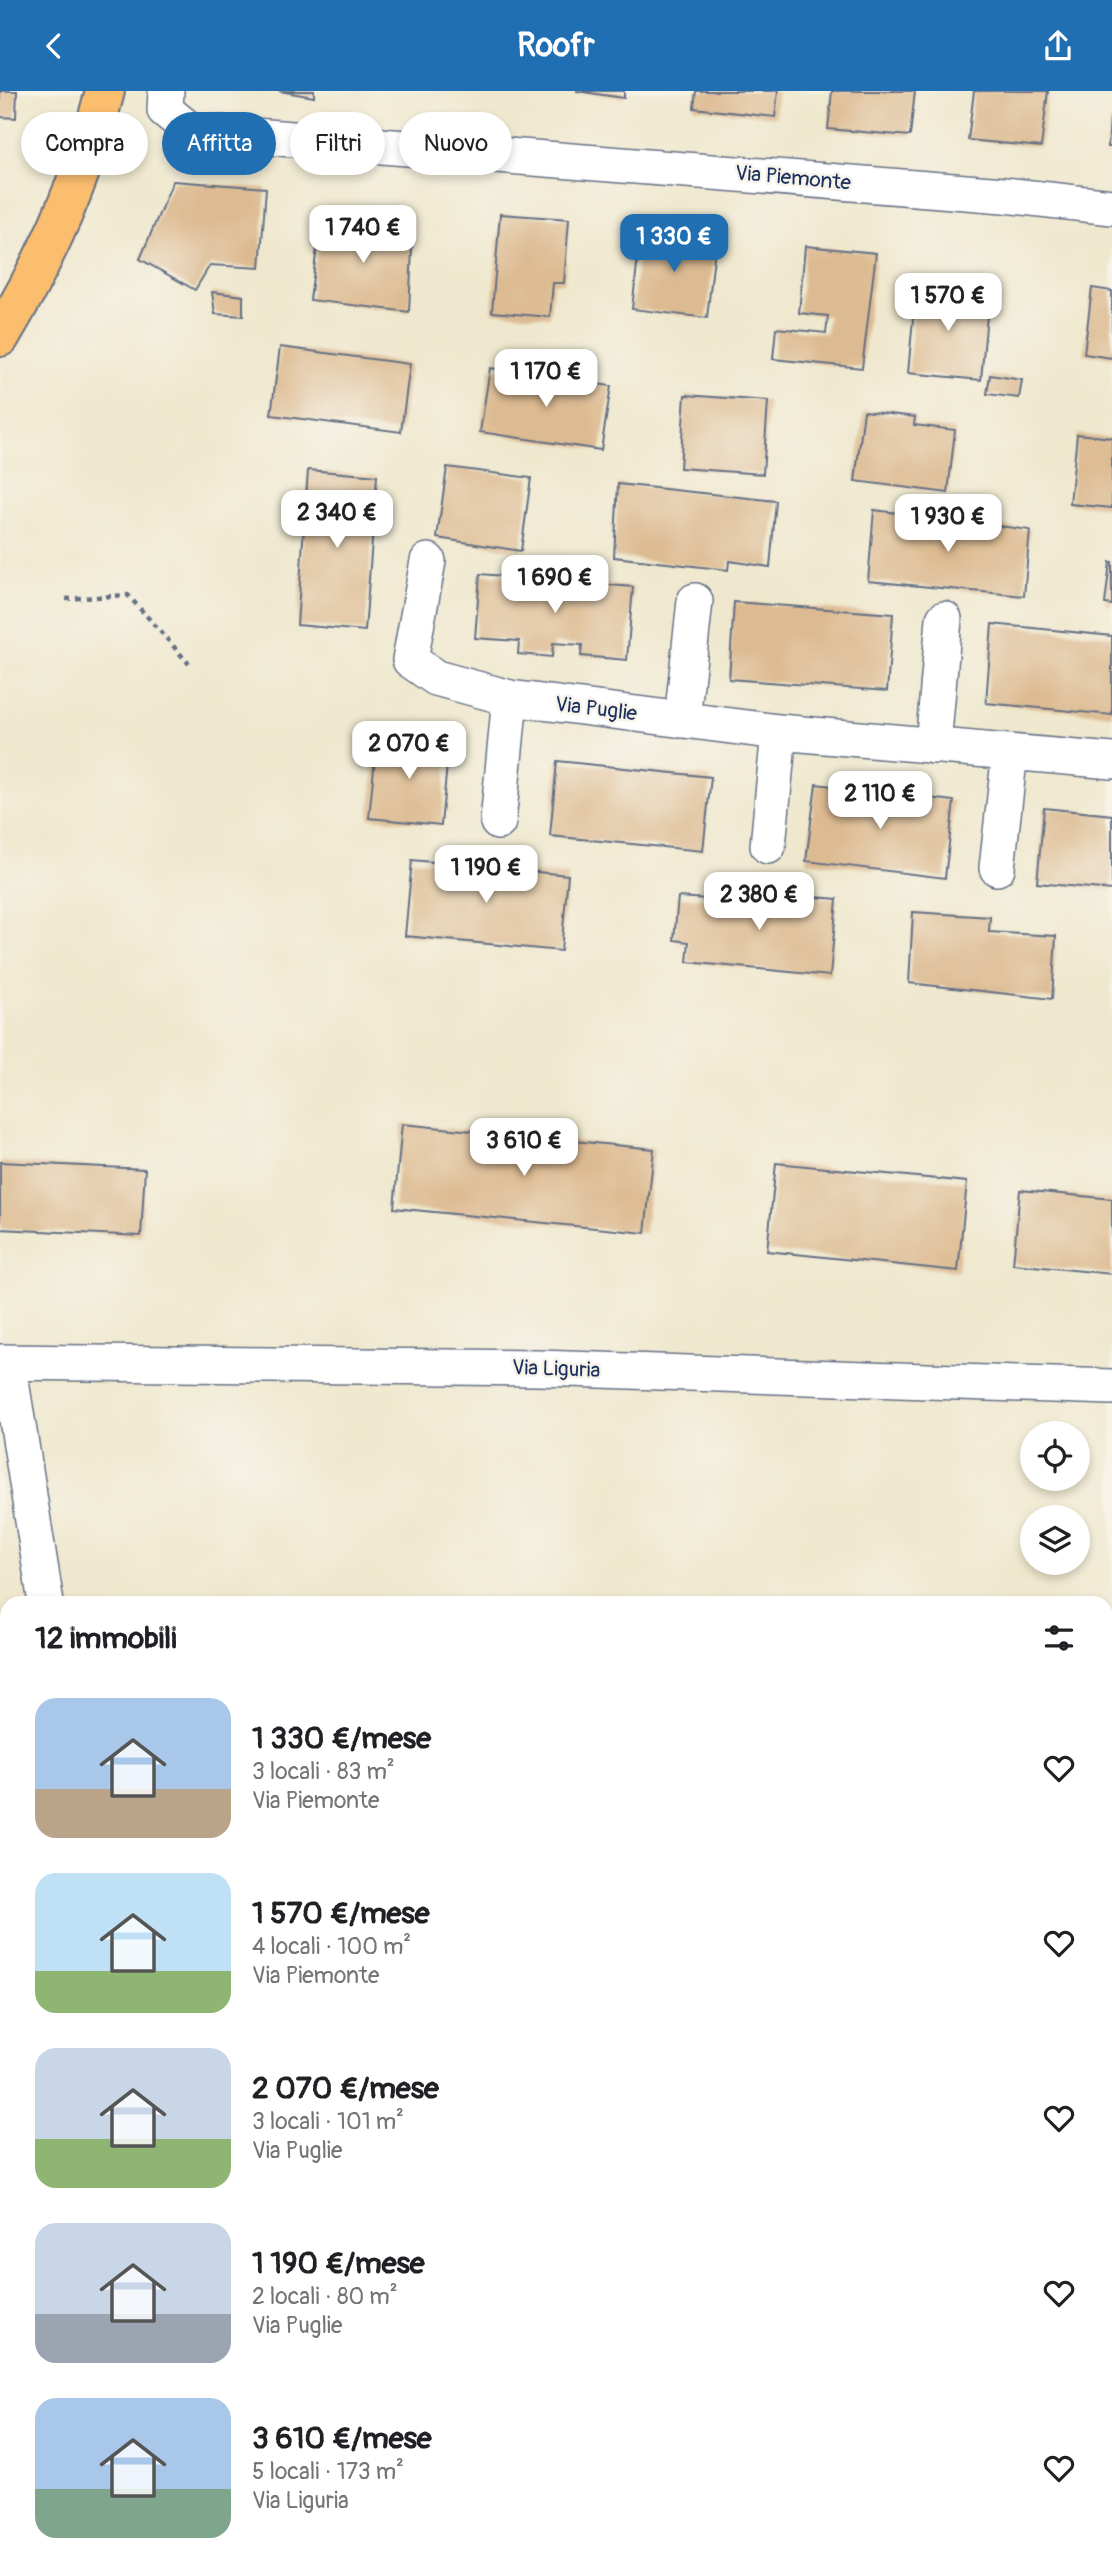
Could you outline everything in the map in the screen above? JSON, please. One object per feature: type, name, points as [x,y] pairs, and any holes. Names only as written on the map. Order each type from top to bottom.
[{"type":"main road","points":[[0,337],[31,284],[61,221],[97,122],[105,91]]},
{"type":"street","name":"Via Piemonte","points":[[166,91],[165,110],[191,131],[1004,195],[1112,207]]},
{"type":"street","name":"Via Puglie","points":[[428,561],[410,660],[436,678],[510,698],[779,732],[1112,761]]},
{"type":"street","points":[[682,720],[695,601]]},
{"type":"street","points":[[933,746],[944,619]]},
{"type":"street","points":[[498,823],[510,698]]},
{"type":"street","points":[[768,846],[779,732]]},
{"type":"street","points":[[997,868],[1010,753]]},
{"type":"street","points":[[4,1362],[45,1596]]},
{"type":"street","name":"Via Liguria","points":[[4,1362],[533,1368],[1112,1387]]},
{"type":"path","points":[[66,599],[128,595],[189,664]]},
{"type":"building","points":[[0,91],[17,91],[16,118],[0,117]]},
{"type":"building","points":[[279,91],[314,91],[314,97]]},
{"type":"building","points":[[576,91],[624,91],[624,98]]},
{"type":"building","points":[[696,91],[778,91],[775,117],[694,108]]},
{"type":"building","points":[[832,91],[915,91],[910,136],[828,129]]},
{"type":"building","points":[[974,91],[1048,91],[1041,147],[968,140]]},
{"type":"building","points":[[1110,119],[1112,147],[1108,147]]},
{"type":"building","points":[[173,181],[266,188],[260,268],[210,265],[195,290],[140,259]]},
{"type":"building","points":[[500,214],[569,219],[564,283],[553,283],[550,317],[492,312]]},
{"type":"building","points":[[321,217],[413,227],[409,312],[310,300]]},
{"type":"building","points":[[641,230],[716,239],[707,318],[632,309]]},
{"type":"building","points":[[805,246],[876,253],[862,368],[773,359],[776,328],[826,333],[828,316],[799,313]]},
{"type":"building","points":[[916,286],[989,293],[981,380],[908,373]]},
{"type":"building","points":[[1092,288],[1112,291],[1112,358],[1084,354]]},
{"type":"building","points":[[212,292],[243,296],[243,316],[215,314]]},
{"type":"building","points":[[280,347],[410,364],[401,432],[271,415]]},
{"type":"building","points":[[490,368],[611,386],[601,450],[480,432]]},
{"type":"building","points":[[990,375],[1022,380],[1019,398],[987,394]]},
{"type":"building","points":[[685,395],[768,401],[763,474],[680,468]]},
{"type":"building","points":[[864,411],[915,417],[914,425],[955,430],[948,493],[855,481]]},
{"type":"building","points":[[1077,434],[1112,438],[1112,508],[1070,504]]},
{"type":"building","points":[[447,467],[531,478],[521,551],[437,538]]},
{"type":"building","points":[[308,470],[377,476],[365,631],[297,625]]},
{"type":"building","points":[[618,484],[776,501],[770,567],[729,561],[728,570],[614,557]]},
{"type":"building","points":[[874,510],[1030,530],[1024,596],[868,581]]},
{"type":"building","points":[[1112,562],[1112,605],[1105,604]]},
{"type":"building","points":[[480,574],[633,587],[627,660],[581,656],[582,645],[553,643],[552,657],[518,654],[519,641],[475,638]]},
{"type":"building","points":[[734,602],[893,614],[887,691],[729,679]]},
{"type":"building","points":[[992,624],[1112,636],[1112,715],[986,703]]},
{"type":"building","points":[[377,738],[449,745],[441,825],[369,818]]},
{"type":"building","points":[[557,761],[711,777],[703,851],[550,836]]},
{"type":"building","points":[[816,784],[954,801],[945,878],[806,861]]},
{"type":"building","points":[[1044,808],[1112,815],[1112,890],[1037,883]]},
{"type":"building","points":[[412,860],[568,875],[561,951],[405,936]]},
{"type":"building","points":[[708,894],[781,902],[782,894],[837,899],[830,976],[687,962],[689,942],[674,940],[678,897],[707,899]]},
{"type":"building","points":[[913,912],[990,917],[989,932],[1056,936],[1052,999],[909,983]]},
{"type":"building","points":[[402,1124],[654,1149],[645,1233],[394,1208]]},
{"type":"building","points":[[0,1162],[145,1169],[141,1236],[0,1229]]},
{"type":"building","points":[[776,1163],[967,1182],[958,1271],[767,1251]]},
{"type":"building","points":[[1020,1190],[1112,1199],[1112,1274],[1013,1264]]}]
